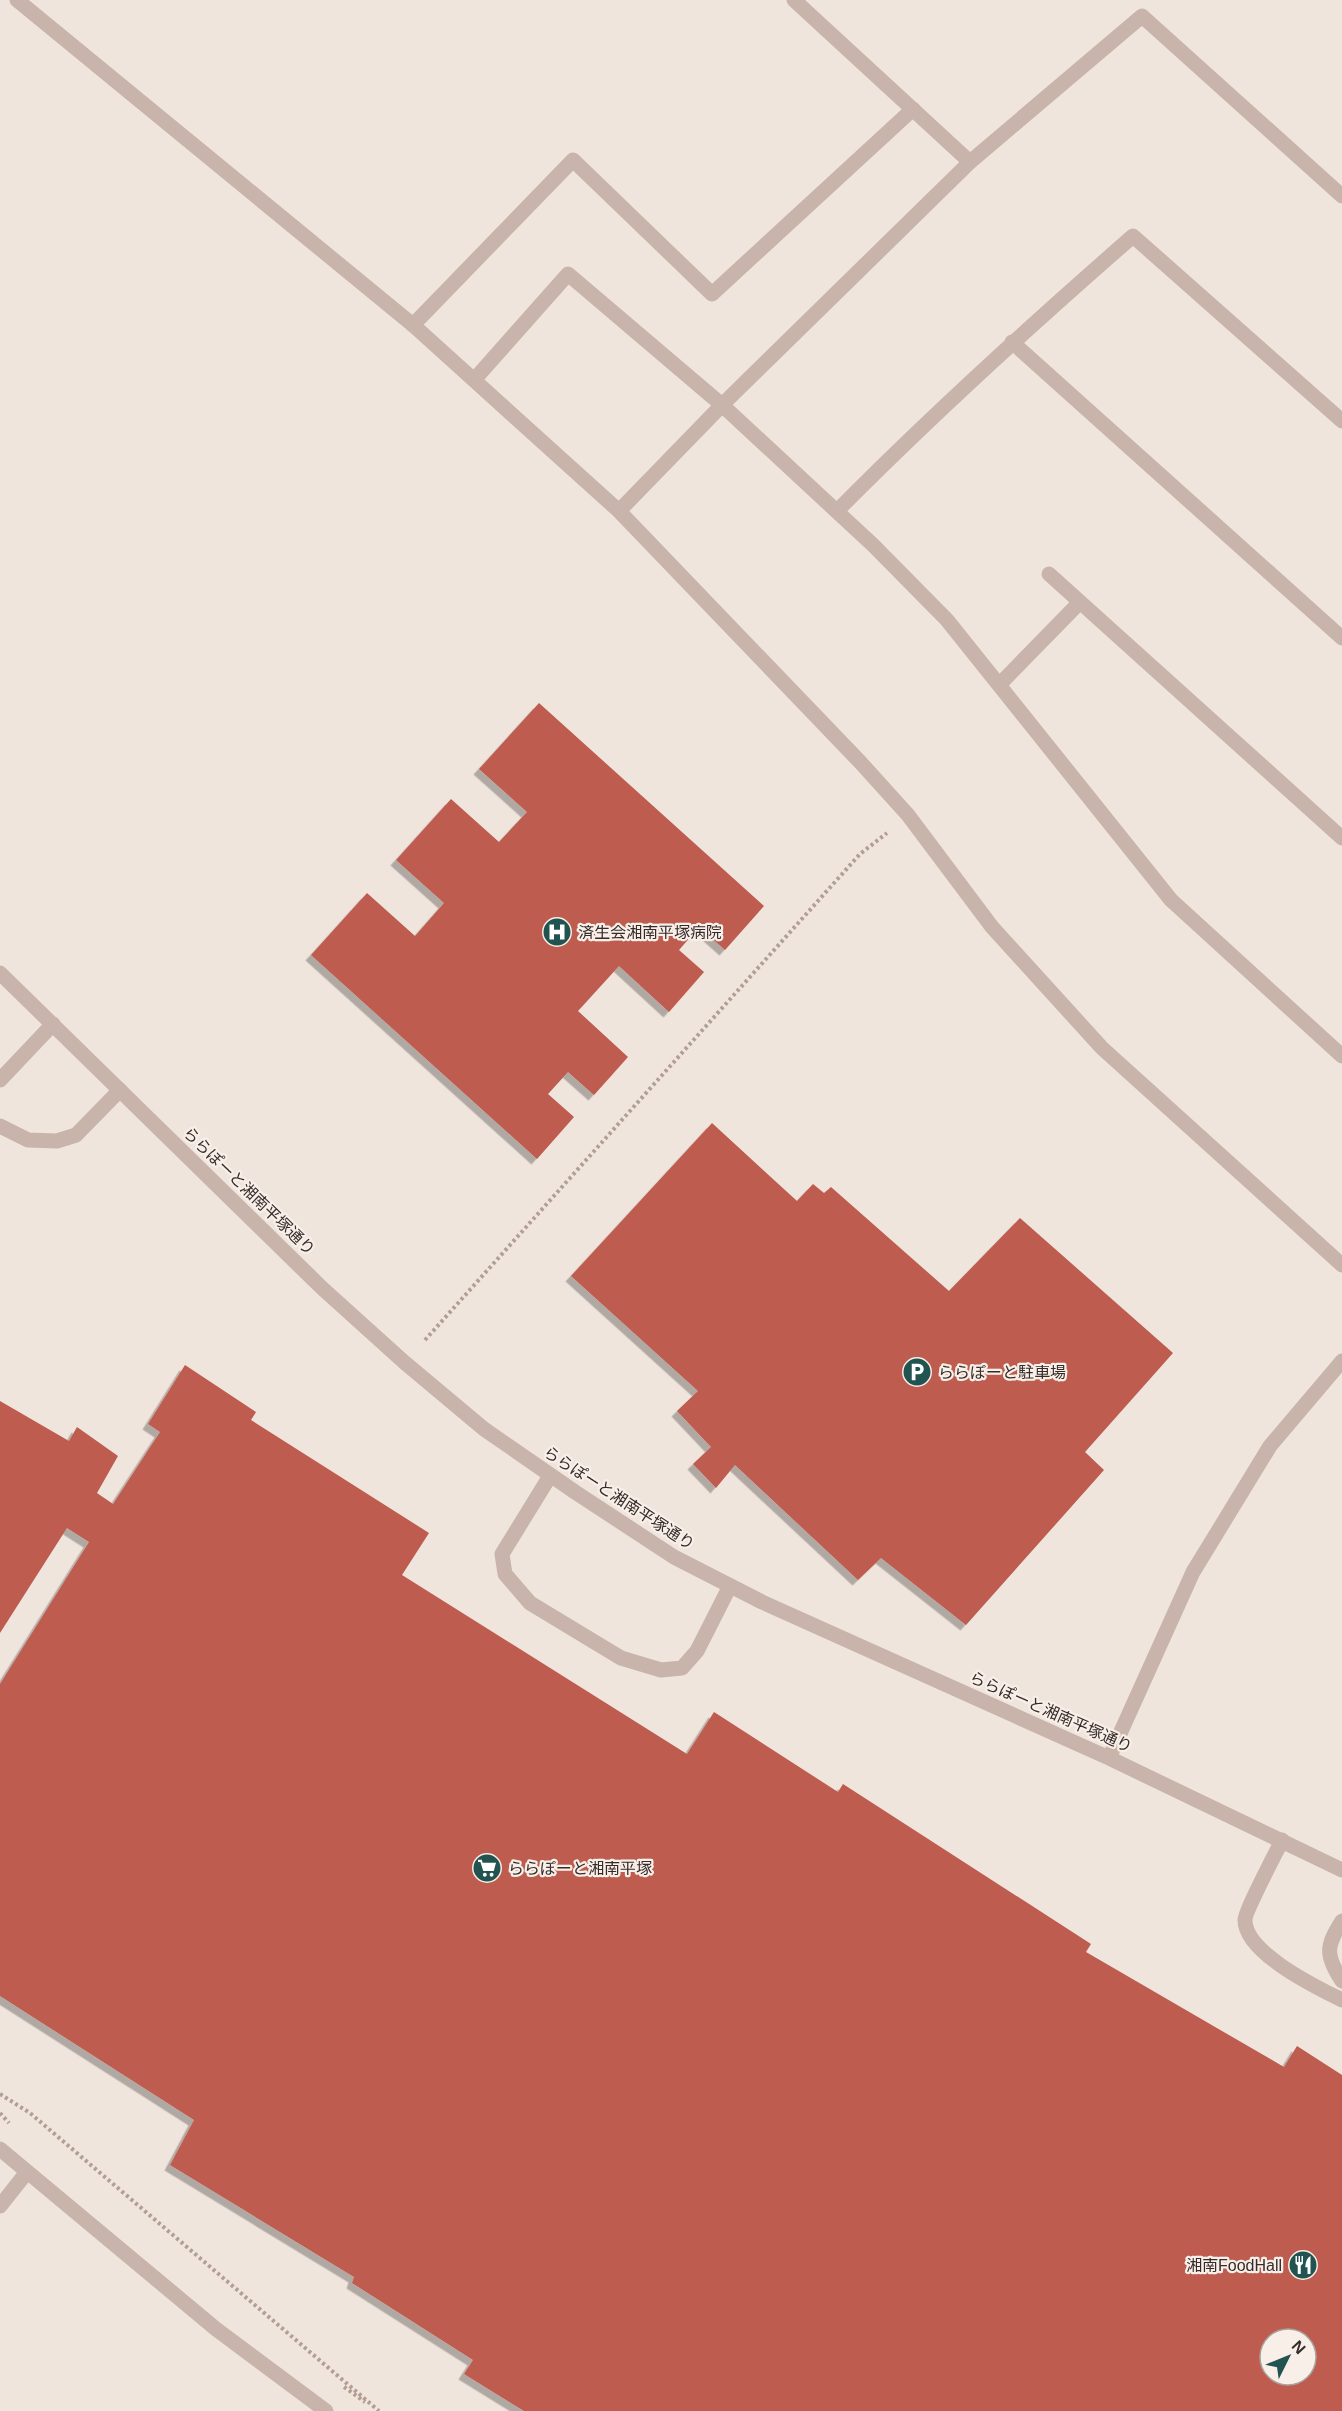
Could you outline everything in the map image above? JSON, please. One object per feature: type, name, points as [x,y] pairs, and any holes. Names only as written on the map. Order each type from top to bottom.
[{"type":"street","points":[[17,0],[413,325],[619,511],[908,815],[992,927],[1102,1048],[1342,1265]]},
{"type":"street","points":[[794,0],[970,162]]},
{"type":"street","points":[[619,511],[722,405],[970,162],[1142,16],[1342,196]]},
{"type":"street","points":[[413,325],[573,160],[712,294],[913,109]]},
{"type":"street","points":[[837,511],[913,434],[1012,342],[1133,236],[1342,422]]},
{"type":"street","points":[[474,380],[568,274],[722,405],[837,511],[947,620],[1171,900],[1342,1056]]},
{"type":"street","points":[[1012,342],[1342,638]]},
{"type":"street","points":[[1049,574],[1342,838]]},
{"type":"street","points":[[999,684],[1080,602]]},
{"type":"street","name":"ららぽーと湘南平塚通り","points":[[0,973],[322,1288],[404,1362],[484,1429],[550,1476],[674,1557],[730,1586],[1109,1758],[1342,1870]]},
{"type":"street","points":[[0,1080],[53,1024]]},
{"type":"street","points":[[0,1126],[28,1140],[57,1141],[76,1135],[120,1090]]},
{"type":"street","points":[[1109,1758],[1193,1572],[1270,1446],[1342,1361]]},
{"type":"street","points":[[550,1476],[502,1554],[505,1574],[530,1603],[621,1658],[661,1670],[682,1668],[697,1651],[730,1586]]},
{"type":"street","points":[[1282,1840],[1245,1919],[1249,1935],[1256,1946],[1308,1983],[1342,2000]]},
{"type":"street","points":[[1342,1921],[1329,1940],[1329,1960],[1342,1981]]},
{"type":"street","points":[[0,2149],[216,2329],[326,2411]]},
{"type":"street","points":[[0,2206],[27,2172]]},
{"type":"path","points":[[424,1340],[860,854],[908,815]]},
{"type":"path","points":[[0,2094],[30,2113],[379,2411]]},
{"type":"building","name":"済生会湘南平塚病院","points":[[539,703],[764,906],[725,950],[699,927],[679,950],[704,972],[669,1012],[619,966],[578,1011],[628,1057],[594,1095],[568,1072],[548,1094],[574,1117],[537,1159],[311,955],[367,893],[415,936],[444,903],[396,860],[451,799],[499,842],[527,812],[479,769]]},
{"type":"building","name":"ららぽーと駐車場","points":[[712,1123],[797,1201],[813,1184],[824,1193],[831,1187],[949,1291],[1020,1218],[1173,1353],[1085,1452],[1104,1470],[966,1625],[881,1558],[858,1580],[735,1465],[716,1488],[693,1464],[711,1447],[677,1411],[698,1391],[571,1276]]},
{"type":"building","name":"ららぽーと湘南平塚","points":[[185,1365],[256,1412],[251,1420],[429,1533],[402,1575],[687,1754],[714,1712],[838,1792],[843,1784],[1091,1944],[1086,1952],[1284,2067],[1297,2046],[1342,2075],[1342,2411],[524,2411],[464,2374],[473,2360],[352,2283],[354,2277],[170,2165],[194,2120],[0,1996],[0,1684],[89,1542],[67,1528],[0,1633],[0,1401],[69,1441],[77,1427],[118,1456],[97,1493],[113,1504],[160,1432],[148,1424]]},
{"type":"place","name":"済生会湘南平塚病院","points":[[557,932]]},
{"type":"place","name":"ららぽーと駐車場","points":[[917,1372]]},
{"type":"place","name":"ららぽーと湘南平塚","points":[[487,1868]]},
{"type":"place","name":"湘南FoodHall","points":[[1303,2265]]}]
